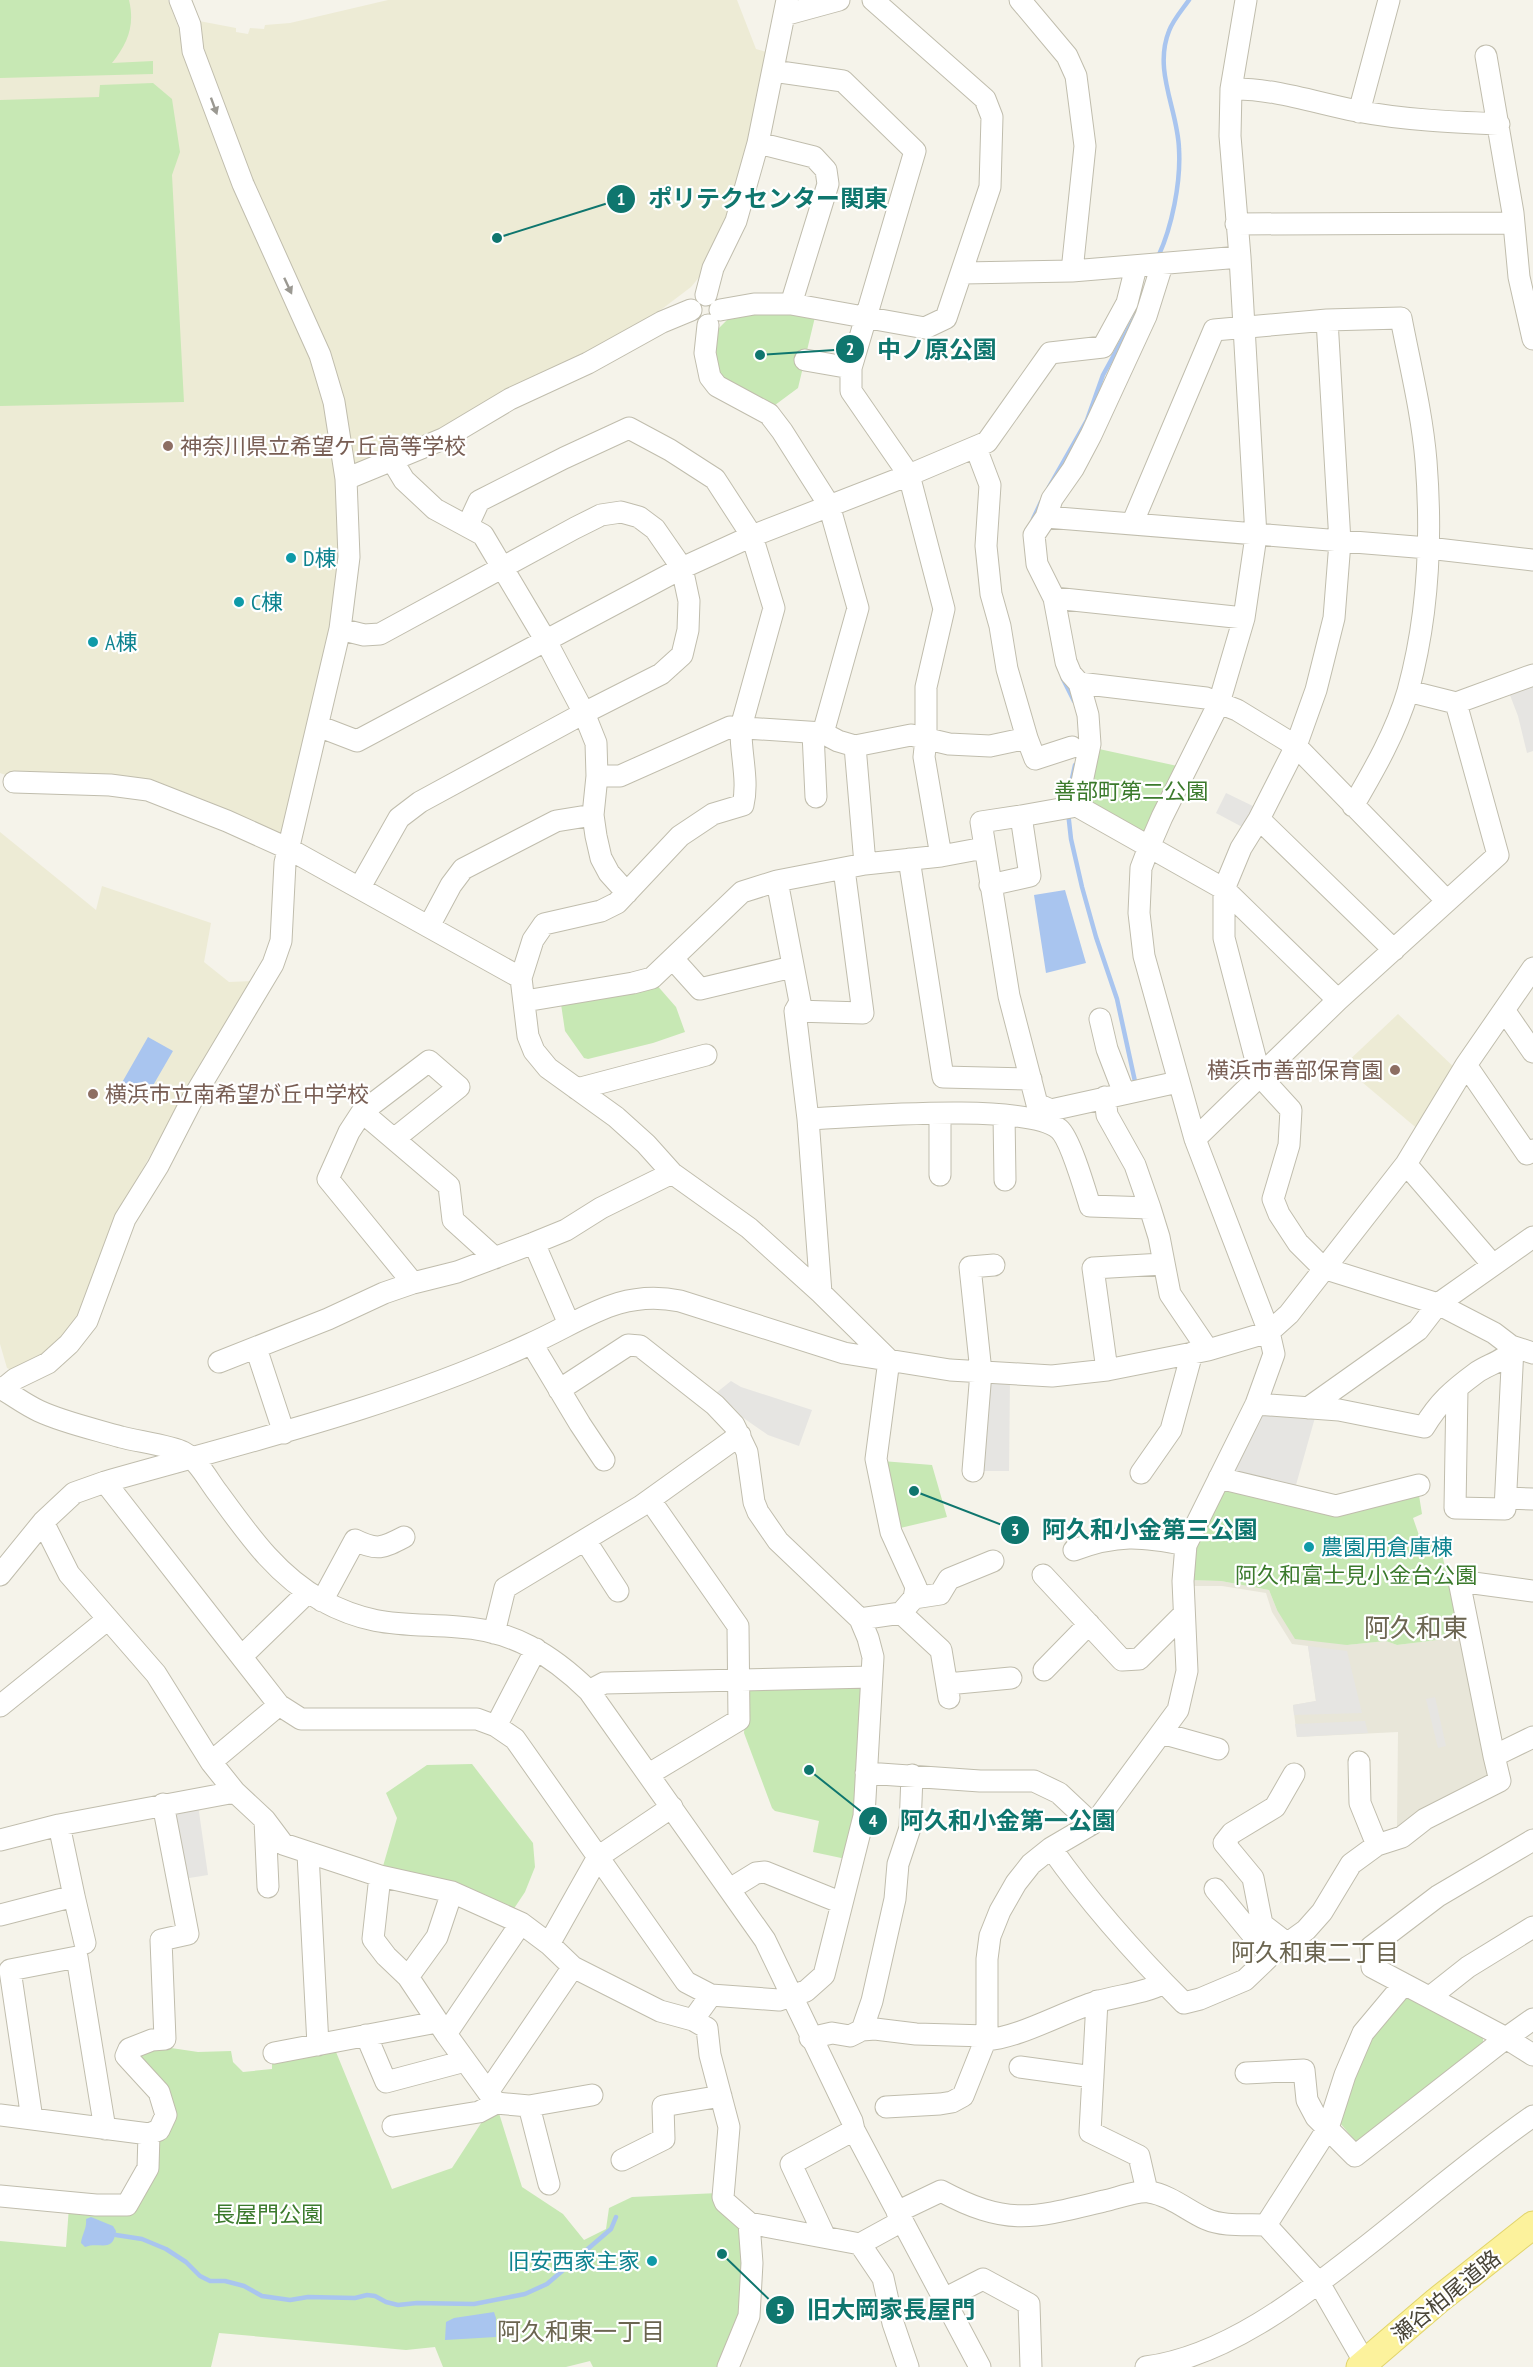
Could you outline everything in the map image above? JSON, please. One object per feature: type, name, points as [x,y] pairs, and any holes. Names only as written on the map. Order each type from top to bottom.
[{"type":"main road","name":"瀬谷柏尾道路","points":[[1367,2364],[1437,2301],[1533,2225]]},
{"type":"street","points":[[180,0],[190,25],[194,51],[243,184],[320,355],[334,402],[346,479],[350,557],[340,629],[285,863],[281,941],[273,964],[193,1098],[158,1166],[125,1219],[87,1320],[69,1344],[48,1363],[15,1379],[1,1383],[15,1399],[66,1422],[138,1442],[182,1451],[190,1457],[264,1555],[315,1597],[353,1615],[376,1622],[460,1627],[519,1640],[568,1670],[589,1691],[765,1940],[810,2038],[852,2121],[854,2130],[980,2367]]},
{"type":"street","points":[[816,796],[818,733],[858,608],[829,505],[769,414],[717,386],[710,377],[705,353],[711,310],[713,268],[736,221],[758,143],[786,8],[839,0]]},
{"type":"street","points":[[346,479],[443,439],[510,399],[588,363],[662,322],[691,310],[698,323],[711,310],[754,304],[791,304],[925,328],[946,318],[990,187],[992,117],[985,99],[873,0]]},
{"type":"street","points":[[1020,0],[1067,56],[1076,76],[1085,146],[1072,271]]},
{"type":"street","points":[[886,2107],[940,2104],[952,2102],[963,2096],[986,2038],[987,1959],[990,1936],[1000,1911],[1016,1883],[1031,1864],[1051,1848],[1092,1824],[1123,1788],[1178,1710],[1184,1692],[1187,1668],[1183,1581],[1186,1545],[1256,1404],[1274,1354],[1274,1344],[1195,1139],[1144,956],[1139,913],[1141,868],[1149,847],[1161,817],[1219,703],[1245,618],[1256,536],[1240,257],[1230,136],[1230,89],[1246,0]]},
{"type":"street","points":[[1359,112],[1389,0]]},
{"type":"street","points":[[1486,56],[1514,223],[1519,277],[1533,339]]},
{"type":"street","points":[[773,71],[843,81],[915,151],[851,368],[851,390],[909,475],[944,609],[926,687],[924,757],[941,856]]},
{"type":"street","points":[[1230,89],[1251,88],[1359,112],[1423,121],[1499,124]]},
{"type":"street","points":[[758,143],[814,157],[826,170],[828,184],[791,304]]},
{"type":"street","points":[[1236,224],[1514,223]]},
{"type":"street","points":[[963,273],[1072,271],[1240,257]]},
{"type":"street","points":[[1077,806],[1090,744],[1088,715],[1079,683],[1071,674],[1066,662],[1054,598],[1037,564],[1035,535],[1046,518],[1052,499],[1073,469],[1091,435],[1146,316],[1162,265]]},
{"type":"street","points":[[318,726],[357,741],[682,568],[752,536],[987,442],[1050,353],[1103,347],[1127,303],[1136,267]]},
{"type":"street","points":[[1132,524],[1214,330],[1327,320],[1401,318],[1426,461],[1428,548],[1422,622],[1408,691],[1376,766],[1353,806]]},
{"type":"street","points":[[1327,320],[1340,542],[1334,618],[1316,690],[1296,746],[1259,819],[1241,848],[1224,889],[1224,938],[1260,1076],[1291,1110],[1289,1145],[1274,1199],[1279,1214],[1298,1243],[1323,1268],[1438,1304],[1523,1350]]},
{"type":"street","points":[[805,360],[851,368]]},
{"type":"street","points":[[468,525],[479,501],[629,428],[670,450],[715,479],[752,536],[774,608],[741,727],[740,742],[746,794],[743,805],[713,814],[680,836],[617,903],[601,911],[544,924],[532,940],[521,978],[528,1036],[534,1051],[548,1068],[616,1117],[646,1144],[672,1173],[749,1228],[821,1293],[889,1360]]},
{"type":"street","points":[[976,448],[990,485],[986,546],[991,594],[1000,626],[1007,669],[1027,738],[1035,759],[1072,747]]},
{"type":"street","points":[[392,460],[404,480],[435,509],[483,535],[546,641],[584,713],[596,743],[597,776],[593,814],[602,858],[609,873],[627,892]]},
{"type":"street","points":[[340,629],[364,634],[380,634],[601,515],[621,512],[639,517],[655,529],[682,568],[689,601],[688,630],[682,655],[661,674],[420,802],[399,818],[360,887]]},
{"type":"street","points":[[1046,518],[1428,548],[1533,560]]},
{"type":"street","points":[[1054,598],[1245,618]]},
{"type":"street","points":[[1408,691],[1456,703],[1533,675]]},
{"type":"street","points":[[1079,683],[1206,698],[1238,710],[1296,746],[1447,901]]},
{"type":"street","points":[[1195,1139],[1338,1000],[1498,855],[1456,703]]},
{"type":"street","points":[[597,776],[620,776],[730,727],[818,733],[855,746],[911,735],[950,744],[990,746],[1027,738]]},
{"type":"street","points":[[855,746],[865,864]]},
{"type":"street","points":[[14,782],[110,784],[148,790],[227,820],[289,849],[360,887],[521,978]]},
{"type":"street","points":[[1178,1082],[1051,1110],[1037,1104],[1009,996],[981,822],[1077,806],[1224,889],[1338,1000]]},
{"type":"street","points":[[429,926],[451,885],[463,869],[556,821],[593,814]]},
{"type":"street","points":[[990,885],[1030,876],[1021,816]]},
{"type":"street","points":[[1259,819],[1394,950]]},
{"type":"street","points":[[525,1000],[652,978],[742,892],[777,881],[865,864],[941,856],[984,848]]},
{"type":"street","points":[[909,859],[943,1077],[1031,1079]]},
{"type":"street","points":[[795,1011],[863,1013],[844,869]]},
{"type":"street","points":[[777,881],[800,1002],[795,1011],[808,1119],[821,1293]]},
{"type":"street","points":[[674,959],[700,988],[792,967]]},
{"type":"street","points":[[0,1575],[43,1522],[74,1493],[190,1457],[284,1433],[368,1408],[447,1381],[532,1344],[569,1324],[617,1303],[641,1297],[663,1298],[826,1348],[950,1370],[1052,1376],[1107,1370],[1200,1351],[1269,1332],[1289,1314],[1406,1164],[1466,1065],[1533,968]]},
{"type":"street","points":[[1504,1010],[1533,1052]]},
{"type":"street","points":[[1100,1019],[1114,1096],[1107,1115],[1135,1165],[1150,1208],[1170,1294],[1200,1351],[1171,1430],[1142,1473]]},
{"type":"street","points":[[577,1089],[706,1055]]},
{"type":"street","points":[[394,1139],[459,1087],[429,1061],[362,1112],[349,1132],[328,1179],[413,1282]]},
{"type":"street","points":[[1466,1065],[1527,1154],[1533,1150]]},
{"type":"street","points":[[362,1112],[449,1186],[453,1220],[495,1258]]},
{"type":"street","points":[[808,1119],[940,1114],[1004,1115],[1050,1123],[1061,1131],[1090,1206],[1150,1208]]},
{"type":"street","points":[[940,1114],[940,1175]]},
{"type":"street","points":[[1004,1115],[1005,1180]]},
{"type":"street","points":[[1406,1164],[1493,1265]]},
{"type":"street","points":[[219,1362],[413,1282],[457,1272],[566,1230],[601,1208],[672,1173]]},
{"type":"street","points":[[1308,1408],[1418,1330],[1438,1304],[1533,1237]]},
{"type":"street","points":[[534,1243],[569,1324]]},
{"type":"street","points":[[1107,1370],[1093,1268],[1162,1264]]},
{"type":"street","points":[[973,1470],[981,1372],[970,1267],[994,1265]]},
{"type":"street","points":[[532,1344],[604,1460]]},
{"type":"street","points":[[105,1482],[279,1706],[301,1719],[477,1719],[496,1726],[515,1739],[686,1982],[711,1995],[779,2000],[792,1997],[806,1990],[824,1975],[864,1816],[873,1657],[868,1638],[860,1619],[778,1541],[758,1512],[754,1502],[747,1452],[740,1435],[719,1409],[640,1346],[628,1345],[559,1390]]},
{"type":"street","points":[[256,1348],[284,1433]]},
{"type":"street","points":[[1256,1404],[1339,1410],[1424,1426],[1437,1406],[1478,1371],[1510,1354],[1523,1350]]},
{"type":"street","points":[[1457,1389],[1455,1508],[1505,1509],[1523,1350]]},
{"type":"street","points":[[889,1360],[876,1459],[891,1532],[916,1587],[907,1606]]},
{"type":"street","points":[[494,1633],[505,1588],[650,1500],[740,1435]]},
{"type":"street","points":[[1219,1478],[1336,1506],[1419,1485]]},
{"type":"street","points":[[1507,1498],[1533,1499]]},
{"type":"street","points":[[649,1774],[739,1720],[738,1626],[650,1500]]},
{"type":"street","points":[[43,1522],[69,1574],[156,1674],[211,1762],[235,1792],[265,1820],[283,1845],[380,1876],[452,1892],[520,1923],[549,1944],[573,1966],[660,2011],[693,2020],[707,2028],[710,2055],[729,2127],[723,2197],[725,2202],[749,2223],[860,2244],[883,2278],[893,2323],[908,2367]]},
{"type":"street","points":[[242,1656],[315,1597],[355,1540],[372,1549],[389,1545],[404,1537]]},
{"type":"street","points":[[1074,1550],[1091,1543],[1126,1537],[1186,1545]]},
{"type":"street","points":[[585,1540],[618,1591]]},
{"type":"street","points":[[860,1619],[940,1594],[949,1579],[993,1561]]},
{"type":"street","points":[[1042,1575],[1122,1660],[1139,1659],[1184,1614]]},
{"type":"street","points":[[1051,1848],[1071,1875],[1184,2003],[1200,2000],[1245,1980],[1270,1956],[1306,1930],[1322,1912],[1351,1864],[1377,1845],[1402,1837],[1425,1819],[1500,1782],[1459,1581],[1533,1591]]},
{"type":"street","points":[[907,1606],[941,1650],[948,1691],[1011,1678]]},
{"type":"street","points":[[0,1706],[108,1619]]},
{"type":"street","points":[[1044,1670],[1089,1624]]},
{"type":"street","points":[[496,1726],[536,1649]]},
{"type":"street","points":[[589,1691],[604,1683],[872,1677]]},
{"type":"street","points":[[211,1762],[279,1706]]},
{"type":"street","points":[[1161,1732],[1218,1749]]},
{"type":"street","points":[[1494,1756],[1533,1737]]},
{"type":"street","points":[[1359,1762],[1360,1803],[1377,1845]]},
{"type":"street","points":[[866,1773],[980,1781],[1034,1781],[1059,1793],[1092,1824]]},
{"type":"street","points":[[1288,1944],[1262,1924],[1253,1878],[1224,1842],[1232,1833],[1275,1807],[1294,1774]]},
{"type":"street","points":[[862,2030],[872,2001],[895,1899],[898,1864],[910,1828],[912,1775]]},
{"type":"street","points":[[0,1840],[59,1825],[235,1792]]},
{"type":"street","points":[[0,2115],[149,2134],[159,2130],[166,2115],[159,2092],[126,2056],[129,2049],[152,2040],[165,2039],[160,1940],[188,1934],[163,1804]]},
{"type":"street","points":[[549,1944],[598,1857],[672,1807]]},
{"type":"street","points":[[265,1820],[268,1887]]},
{"type":"street","points":[[59,1825],[85,1943]]},
{"type":"street","points":[[1533,1840],[1438,1896],[1371,1947],[1372,1967],[1506,2038],[1533,2055]]},
{"type":"street","points":[[308,1854],[318,2045]]},
{"type":"street","points":[[730,1889],[756,1873],[765,1872],[842,1903]]},
{"type":"street","points":[[380,1876],[374,1939],[386,1956],[408,1977],[492,2097],[529,2106],[592,2095]]},
{"type":"street","points":[[1215,1889],[1270,1956]]},
{"type":"street","points":[[408,1977],[437,1937],[452,1892]]},
{"type":"street","points":[[0,1915],[74,1896]]},
{"type":"street","points":[[274,2054],[366,2035],[442,2028],[520,1923]]},
{"type":"street","points":[[1430,1997],[1468,1967],[1533,1927]]},
{"type":"street","points":[[32,2119],[5,1971],[77,1957],[105,2129]]},
{"type":"street","points":[[393,2126],[479,2112],[492,2097],[573,1966]]},
{"type":"street","points":[[810,2038],[832,2033],[849,2036],[862,2030],[875,2029],[916,2034],[1004,2039],[1097,2001],[1152,1989],[1164,1983]]},
{"type":"street","points":[[1266,2225],[1328,2128],[1345,2075],[1363,2033],[1404,1984]]},
{"type":"street","points":[[693,2020],[711,1995]]},
{"type":"street","points":[[1097,2001],[1090,2132],[1139,2156],[1147,2191]]},
{"type":"street","points":[[1246,2073],[1304,2070],[1307,2100],[1316,2117],[1355,2156],[1533,2019]]},
{"type":"street","points":[[366,2035],[386,2082],[465,2061]]},
{"type":"street","points":[[1020,2067],[1093,2077]]},
{"type":"street","points":[[622,2160],[664,2139],[663,2106],[721,2096]]},
{"type":"street","points":[[529,2106],[549,2184]]},
{"type":"street","points":[[1146,2367],[1200,2352],[1268,2318],[1319,2283],[1533,2116]]},
{"type":"street","points":[[825,2237],[791,2164],[854,2130]]},
{"type":"street","points":[[0,2196],[96,2205],[127,2205],[148,2168],[149,2134]]},
{"type":"street","points":[[860,2244],[941,2191],[960,2201],[1005,2216],[1034,2217],[1147,2191],[1180,2204],[1208,2220],[1228,2224],[1266,2225],[1319,2283],[1367,2364]]},
{"type":"street","points":[[728,2367],[749,2316],[753,2263],[749,2223]]},
{"type":"street","points":[[944,2299],[983,2278],[1029,2304],[1031,2367]]},
{"type":"shaded area","name":"神奈川県立希望ケ丘高等学校","points":[[0,0],[168,0],[211,114],[314,355],[330,409],[343,550],[332,624],[284,840],[137,778],[14,778],[0,773]]},
{"type":"shaded area","points":[[388,0],[737,0],[756,49],[770,53],[743,187],[701,275],[691,287],[662,309],[570,365],[443,432],[357,467],[348,465],[300,299],[198,49],[199,21],[236,28],[236,32],[248,34],[250,28],[264,29],[265,25],[290,23]]},
{"type":"shaded area","points":[[1533,681],[1533,751],[1527,753],[1518,716],[1508,690]]},
{"type":"shaded area","points":[[1226,793],[1257,808],[1246,829],[1216,813]]},
{"type":"shaded area","name":"横浜市立南希望が丘中学校","points":[[0,832],[96,910],[102,886],[211,923],[204,962],[229,982],[253,981],[147,1161],[118,1216],[80,1317],[66,1339],[15,1372],[7,1368],[0,1344]]},
{"type":"shaded area","points":[[1398,1014],[1457,1070],[1420,1131],[1343,1066]]},
{"type":"shaded area","points":[[986,1377],[1010,1379],[1009,1471],[979,1471]]},
{"type":"shaded area","points":[[731,1381],[741,1387],[812,1410],[799,1446],[768,1435],[742,1417],[733,1407],[726,1409],[711,1397]]},
{"type":"shaded area","points":[[1257,1410],[1316,1414],[1294,1492],[1226,1473]]},
{"type":"shaded area","points":[[1188,1580],[1221,1581],[1269,1590],[1277,1610],[1347,1645],[1386,1641],[1397,1645],[1462,1637],[1490,1774],[1483,1784],[1397,1827],[1398,1732],[1297,1737],[1293,1705],[1316,1701],[1308,1646],[1292,1644],[1272,1612],[1266,1593],[1222,1586],[1188,1586]]},
{"type":"shaded area","points":[[1308,1646],[1347,1651],[1362,1713],[1294,1715],[1293,1705],[1316,1701]]},
{"type":"shaded area","points":[[1435,1697],[1446,1746],[1438,1748],[1426,1699]]},
{"type":"shaded area","points":[[1365,1721],[1368,1733],[1297,1737],[1295,1724]]},
{"type":"shaded area","points":[[198,1805],[208,1875],[183,1879],[169,1811]]},
{"type":"green space","points":[[0,0],[129,0],[131,18],[129,33],[112,63],[153,61],[153,74],[0,78]]},
{"type":"green space","points":[[153,83],[172,99],[180,152],[172,175],[184,402],[0,406],[0,100],[99,97],[100,85]]},
{"type":"green space","points":[[794,311],[815,317],[798,388],[771,408],[719,378],[712,349],[718,329],[732,315]]},
{"type":"green space","name":"善部町第二公園","points":[[1099,749],[1182,767],[1147,840],[1084,803]]},
{"type":"green space","points":[[655,983],[676,1007],[685,1032],[653,1043],[588,1059],[584,1058],[565,1031],[561,1004]]},
{"type":"green space","points":[[882,1461],[932,1465],[947,1517],[896,1529]]},
{"type":"green space","name":"阿久和富士見小金台公園","points":[[1219,1483],[1333,1510],[1418,1489],[1422,1514],[1413,1518],[1421,1541],[1440,1546],[1462,1637],[1397,1645],[1386,1641],[1347,1645],[1295,1639],[1277,1610],[1269,1590],[1221,1581],[1188,1580],[1189,1555]]},
{"type":"green space","points":[[753,1687],[864,1687],[856,1817],[846,1859],[813,1852],[819,1821],[775,1811],[772,1808],[744,1733],[747,1694]]},
{"type":"green space","points":[[472,1764],[533,1843],[535,1867],[525,1892],[513,1910],[381,1873],[397,1818],[386,1793],[427,1765]]},
{"type":"green space","points":[[1404,1990],[1483,2032],[1483,2044],[1356,2142],[1340,2123],[1368,2032]]},
{"type":"green space","name":"長屋門公園","points":[[151,2045],[198,2052],[231,2051],[233,2062],[243,2072],[272,2069],[272,2063],[334,2047],[392,2189],[452,2168],[487,2114],[498,2110],[522,2187],[563,2214],[584,2240],[606,2229],[609,2208],[632,2197],[718,2193],[741,2226],[747,2314],[725,2367],[593,2367],[590,2361],[566,2367],[443,2367],[435,2347],[406,2350],[219,2333],[211,2367],[0,2367],[0,2241],[66,2247],[69,2207],[130,2210],[155,2144],[164,2131],[135,2059]]},
{"type":"water","points":[[1065,890],[1086,963],[1046,973],[1034,895]]},
{"type":"water","points":[[148,1037],[173,1051],[144,1101],[120,1086]]},
{"type":"water","points":[[91,2217],[113,2226],[116,2231],[109,2245],[85,2247],[81,2243],[86,2219]]},
{"type":"water","points":[[494,2312],[496,2337],[445,2340],[446,2322],[454,2318]]},
{"type":"waterway","points":[[1158,257],[1171,218],[1177,190],[1179,162],[1178,134],[1165,76],[1165,46],[1175,19],[1189,0]]},
{"type":"waterway","points":[[1049,487],[1087,420],[1103,375],[1137,313]]},
{"type":"waterway","points":[[1033,519],[1041,502]]},
{"type":"waterway","points":[[1063,679],[1074,701]]},
{"type":"waterway","points":[[1067,801],[1075,765]]},
{"type":"waterway","points":[[1068,812],[1071,839],[1082,887],[1117,999],[1136,1086]]},
{"type":"waterway","points":[[116,2235],[142,2239],[166,2249],[186,2262],[200,2276],[210,2281],[225,2281],[244,2286],[262,2296],[290,2300],[308,2297],[355,2298],[367,2295],[398,2305],[474,2304],[525,2294],[547,2284],[611,2229],[616,2217]]},
{"type":"place","name":"ポリテクセンター関東","points":[[497,238]]},
{"type":"place","name":"中ノ原公園","points":[[760,355]]},
{"type":"place","name":"神奈川県立希望ケ丘高等学校","points":[[168,446]]},
{"type":"place","name":"D棟","points":[[291,558]]},
{"type":"place","name":"C棟","points":[[239,602]]},
{"type":"place","name":"A棟","points":[[93,642]]},
{"type":"place","name":"横浜市善部保育園","points":[[1395,1070]]},
{"type":"place","name":"横浜市立南希望が丘中学校","points":[[93,1094]]},
{"type":"place","name":"阿久和小金第三公園","points":[[914,1491]]},
{"type":"place","name":"農園用倉庫棟","points":[[1309,1547]]},
{"type":"place","name":"阿久和小金第一公園","points":[[809,1770]]},
{"type":"place","name":"旧大岡家長屋門","points":[[722,2254]]},
{"type":"place","name":"旧安西家主家","points":[[652,2261]]},
{"type":"district","name":"阿久和東","points":[[1416,1628]]},
{"type":"district","name":"阿久和東二丁目","points":[[1315,1953]]},
{"type":"district","name":"阿久和東一丁目","points":[[581,2332]]}]
